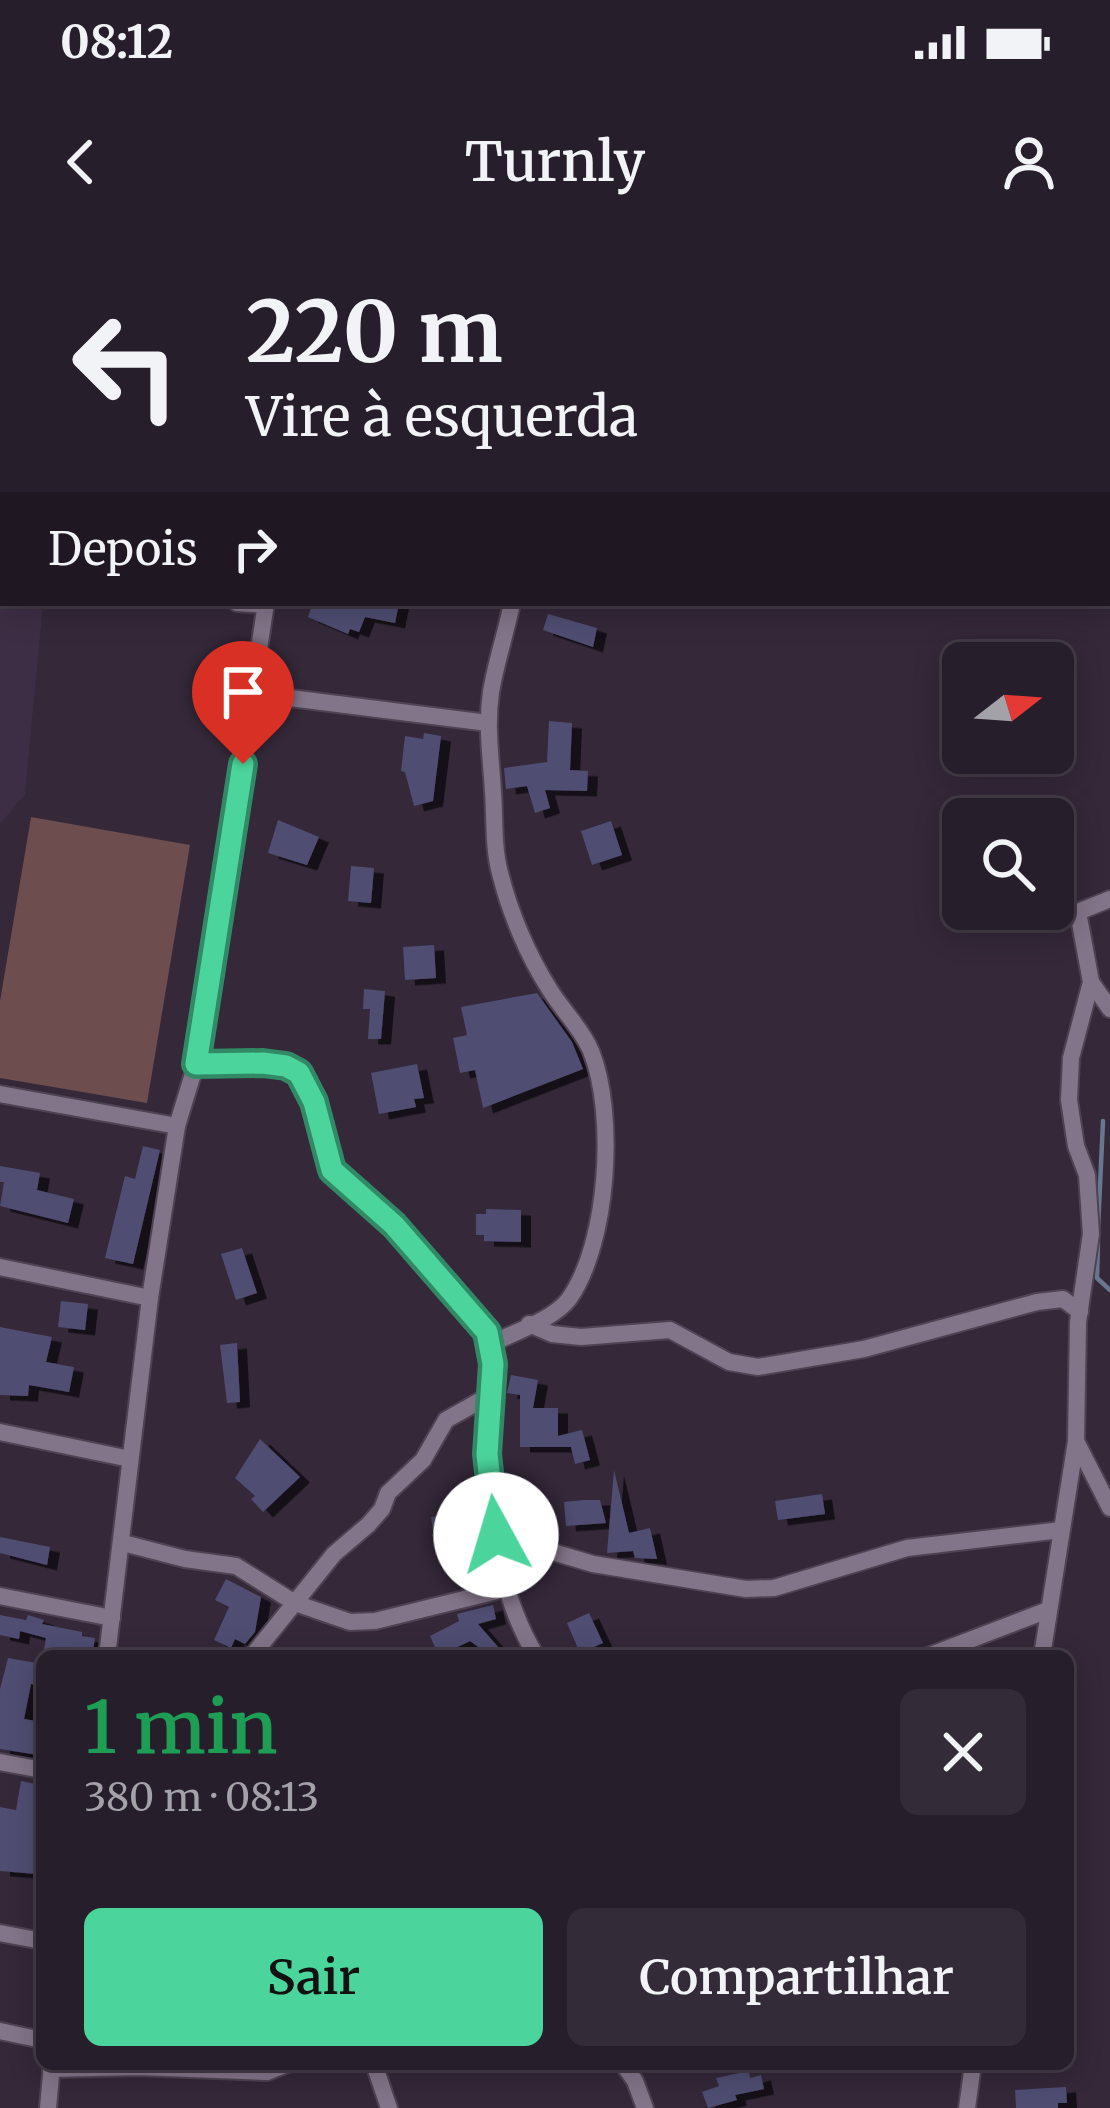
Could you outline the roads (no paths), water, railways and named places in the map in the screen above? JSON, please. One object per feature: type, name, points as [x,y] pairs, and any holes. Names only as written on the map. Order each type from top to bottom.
[{"type":"street","points":[[108,1650],[150,1298],[177,1126],[196,1064],[266,606]]},
{"type":"street","points":[[490,1344],[558,1309],[569,1298],[588,1259],[604,1164],[601,1085],[589,1046],[547,987],[521,935],[500,874],[488,723],[511,606]]},
{"type":"street","points":[[255,680],[290,698],[488,723]]},
{"type":"street","points":[[1110,899],[1078,912],[1091,982],[1110,1009]]},
{"type":"street","points":[[1043,1650],[1076,1441],[1080,1312],[1091,1234],[1090,1200],[1069,1100],[1071,1058],[1091,982]]},
{"type":"street","points":[[196,1064],[263,1063],[299,1073],[314,1102],[332,1170],[394,1225],[487,1332],[487,1454],[496,1535],[505,1589],[533,1650]]},
{"type":"street","points":[[0,1094],[177,1126]]},
{"type":"street","points":[[0,1267],[150,1298]]},
{"type":"street","points":[[529,1324],[552,1334],[581,1337],[670,1330],[743,1367],[865,1348],[1037,1302],[1063,1299],[1080,1312]]},
{"type":"street","points":[[257,1650],[334,1554],[382,1510],[388,1493],[423,1460],[446,1420],[490,1395]]},
{"type":"street","points":[[0,1432],[130,1459]]},
{"type":"street","points":[[1076,1441],[1110,1508]]},
{"type":"street","points":[[496,1535],[593,1564],[746,1589],[774,1588],[907,1548],[1061,1530]]},
{"type":"street","points":[[123,1543],[236,1566],[296,1604],[350,1622],[375,1621],[505,1589]]},
{"type":"street","points":[[0,1597],[112,1618]]},
{"type":"street","points":[[944,1650],[1048,1610]]},
{"type":"street","points":[[0,1762],[36,1769]]},
{"type":"street","points":[[0,1933],[36,1940]]},
{"type":"street","points":[[0,2031],[36,2039]]},
{"type":"street","points":[[48,2108],[51,2070]]},
{"type":"street","points":[[215,2070],[272,2070]]},
{"type":"street","points":[[376,2070],[389,2108]]},
{"type":"street","points":[[627,2070],[645,2108]]},
{"type":"street","points":[[967,2108],[972,2070]]},
{"type":"waterway","points":[[1098,1229],[1103,1121]]},
{"type":"waterway","points":[[1098,1241],[1097,1278],[1110,1290]]}]
